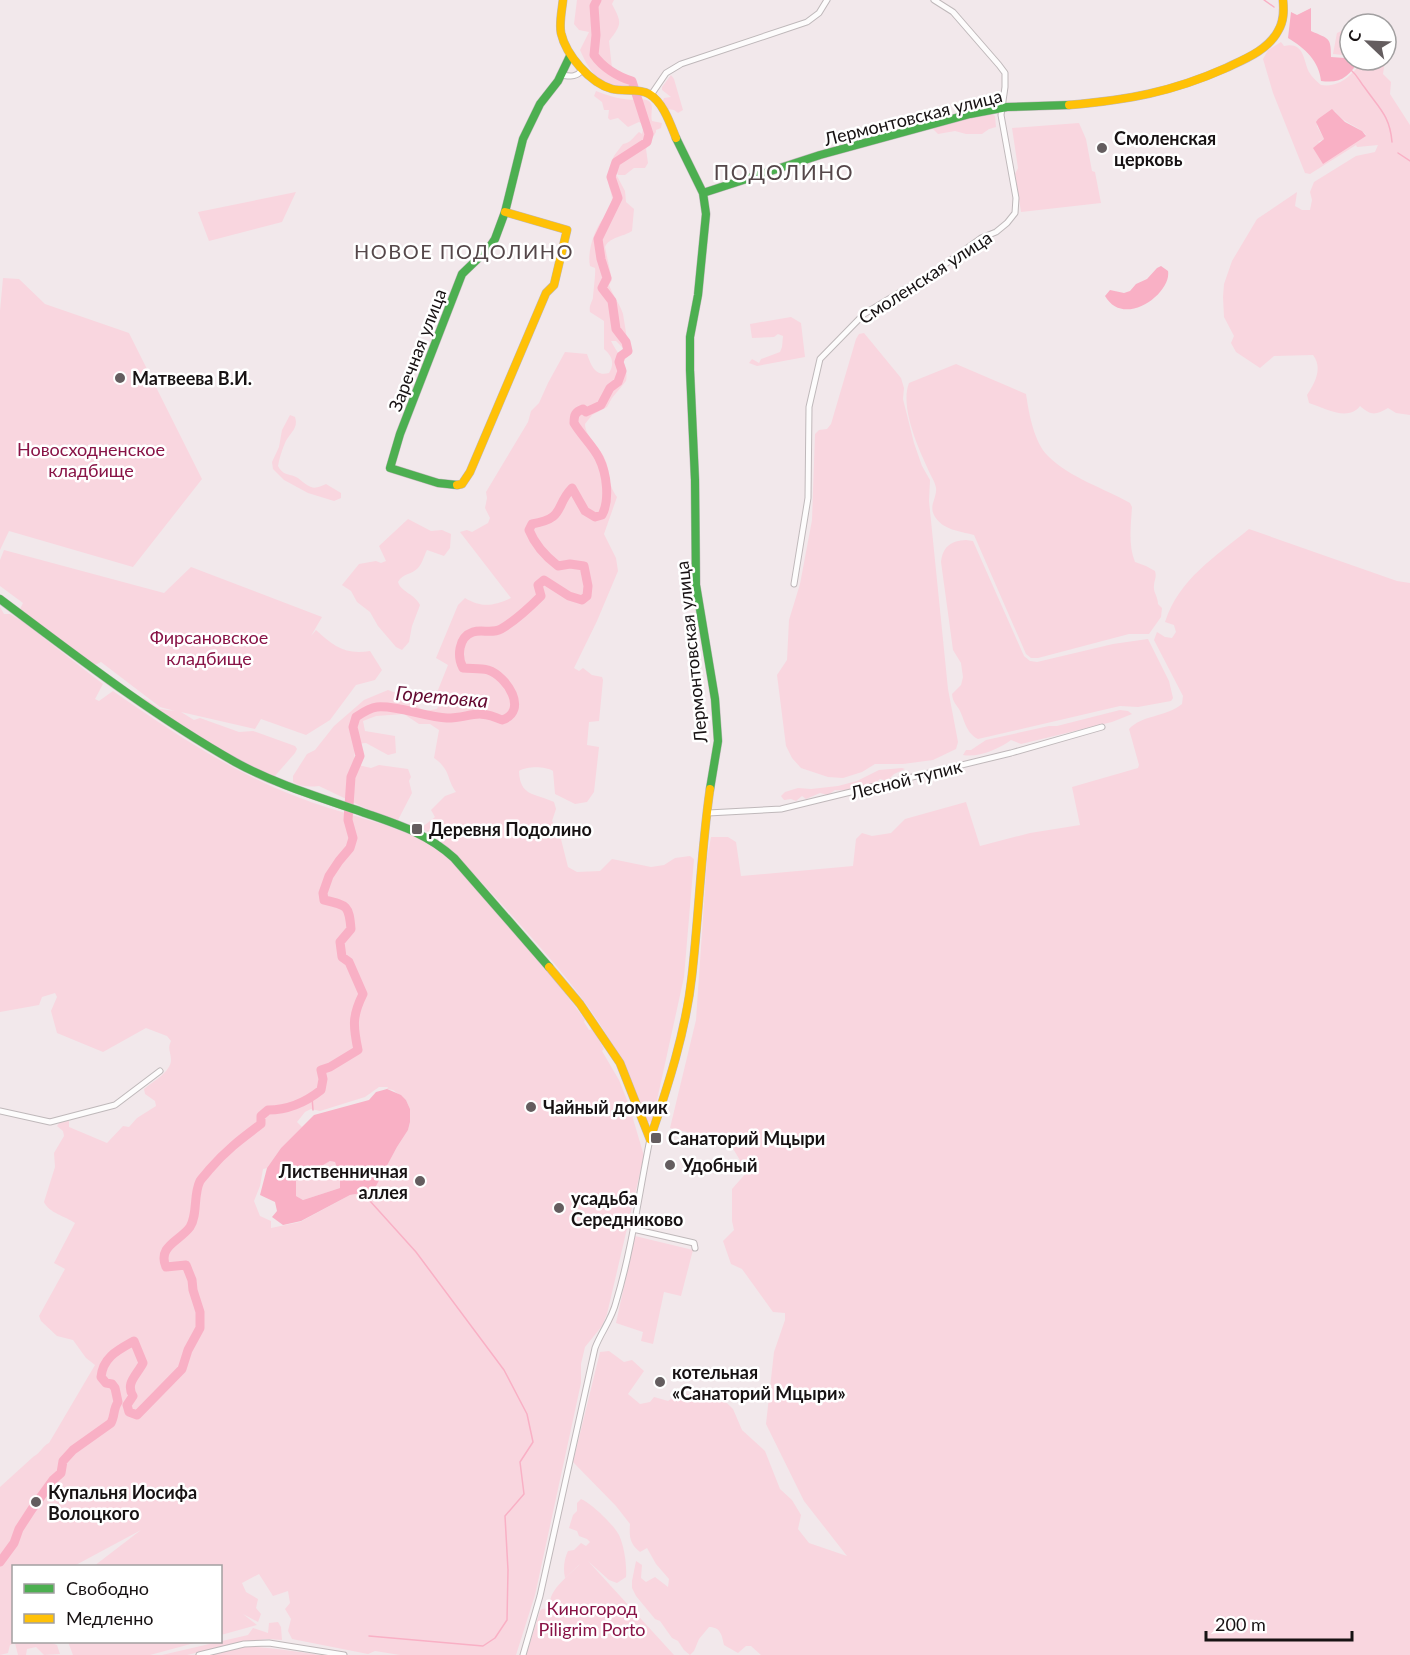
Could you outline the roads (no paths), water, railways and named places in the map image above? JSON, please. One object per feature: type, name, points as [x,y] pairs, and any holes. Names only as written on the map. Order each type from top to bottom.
[{"type":"street","points":[[562,0],[560,30],[566,50],[582,70],[603,87],[636,91],[651,96],[660,80],[673,68],[807,22],[819,13],[828,0]]},
{"type":"street","name":"Смоленская улица","points":[[794,584],[808,498],[808,406],[820,359],[864,314],[940,268],[981,238],[996,231],[1012,218],[1017,207],[1000,108],[1005,87],[1003,69],[953,12],[934,0]]},
{"type":"street","name":"Лермонтовская улица","points":[[703,193],[761,172],[938,122],[1000,108],[1046,106],[1162,92],[1206,77],[1260,52],[1279,32],[1284,16],[1283,0]]},
{"type":"street","name":"Заречная улица","points":[[505,212],[567,230],[554,285],[546,293],[470,472],[463,483],[455,486],[390,468],[400,435],[462,274],[489,248],[495,239],[505,212],[523,139],[540,104],[570,56]]},
{"type":"street","points":[[560,75],[573,77],[582,70]]},
{"type":"street","name":"Лермонтовская улица","points":[[650,1139],[667,1089],[687,1007],[692,976],[703,836],[715,772],[718,732],[715,699],[696,585],[695,480],[689,346],[705,246],[706,214],[703,193],[681,151],[669,120],[658,102],[651,96]]},
{"type":"street","points":[[0,599],[122,690],[209,747],[285,785],[339,806],[416,831],[439,844],[512,922],[580,1004],[614,1052],[631,1088],[650,1139],[646,1169],[616,1302],[608,1325],[595,1348],[540,1596],[522,1655]]},
{"type":"street","name":"Лесной тупик","points":[[708,813],[782,809],[1011,753],[1102,727]]},
{"type":"street","points":[[0,1111],[51,1122],[115,1105],[160,1071]]},
{"type":"street","points":[[633,1229],[694,1243],[695,1248]]},
{"type":"street","points":[[199,1655],[244,1644],[269,1643],[344,1655]]},
{"type":"waterway","name":"Горетовка","points":[[0,1562],[14,1543],[19,1529],[32,1509],[53,1480],[61,1473],[63,1461],[73,1450],[111,1423],[118,1402],[115,1388],[101,1377],[108,1359],[134,1341],[143,1363],[131,1383],[133,1396],[127,1405],[129,1412],[137,1415],[182,1369],[188,1350],[200,1328],[200,1312],[186,1265],[166,1267],[164,1260],[167,1249],[190,1227],[200,1181],[215,1163],[261,1124],[261,1116],[268,1110],[303,1102],[321,1090],[323,1079],[321,1070],[358,1050],[354,1021],[363,994],[349,962],[342,957],[340,942],[351,929],[349,915],[342,905],[324,900],[323,893],[329,876],[350,848],[353,838],[348,820],[351,777],[360,756],[353,727],[356,717],[377,707],[402,709],[447,718],[479,714],[502,720],[510,716],[514,709],[514,702],[508,686],[502,679],[485,669],[463,668],[460,648],[464,638],[473,632],[501,629],[511,622],[541,596],[538,585],[544,580],[569,596],[582,600],[587,596],[588,586],[584,566],[570,564],[558,566],[541,550],[529,530],[532,524],[543,522],[555,515],[572,488],[585,511],[595,517],[602,515],[607,495],[602,464],[574,423],[574,418],[580,410],[583,409],[586,412],[601,405],[610,388],[618,382],[622,371],[619,362],[621,356],[628,351],[626,342],[616,329],[612,301],[602,288],[607,278],[598,239],[618,198],[611,177],[616,162],[647,142],[649,134],[632,81],[611,71],[594,55],[596,35],[594,6],[597,0]]},
{"type":"waterway","points":[[1264,0],[1274,7]]},
{"type":"waterway","points":[[1353,72],[1383,113],[1389,125],[1392,142]]},
{"type":"waterway","points":[[1398,153],[1410,161]]},
{"type":"waterway","points":[[312,1097],[313,1110]]},
{"type":"waterway","points":[[369,1196],[370,1201],[416,1252],[504,1370],[527,1414],[533,1442],[520,1462],[524,1494],[505,1516],[508,1570],[507,1620],[495,1638],[483,1646],[369,1636]]},
{"type":"place","name":"Смоленская церковь","points":[[1102,148]]},
{"type":"place","name":"Матвеева В.И.","points":[[120,378]]},
{"type":"place","name":"Деревня Подолино","points":[[417,829]]},
{"type":"place","name":"Чайный домик","points":[[531,1107]]},
{"type":"place","name":"Санаторий Мцыри","points":[[656,1138]]},
{"type":"place","name":"Удобный","points":[[670,1165]]},
{"type":"place","name":"Лиственничная аллея","points":[[420,1181]]},
{"type":"place","name":"усадьба Середниково","points":[[559,1208]]},
{"type":"place","name":"котельная «Санаторий Мцыри»","points":[[660,1382]]},
{"type":"place","name":"Купальня Иосифа Волоцкого","points":[[36,1502]]},
{"type":"district","name":"ПОДОЛИНО","points":[[784,171]]},
{"type":"district","name":"НОВОЕ ПОДОЛИНО","points":[[464,251]]},
{"type":"park label","name":"Новосходненское кладбище","points":[[91,459]]},
{"type":"park label","name":"Фирсановское кладбище","points":[[209,647]]},
{"type":"park label","name":"Киногород Piligrim Porto","points":[[592,1618]]}]
